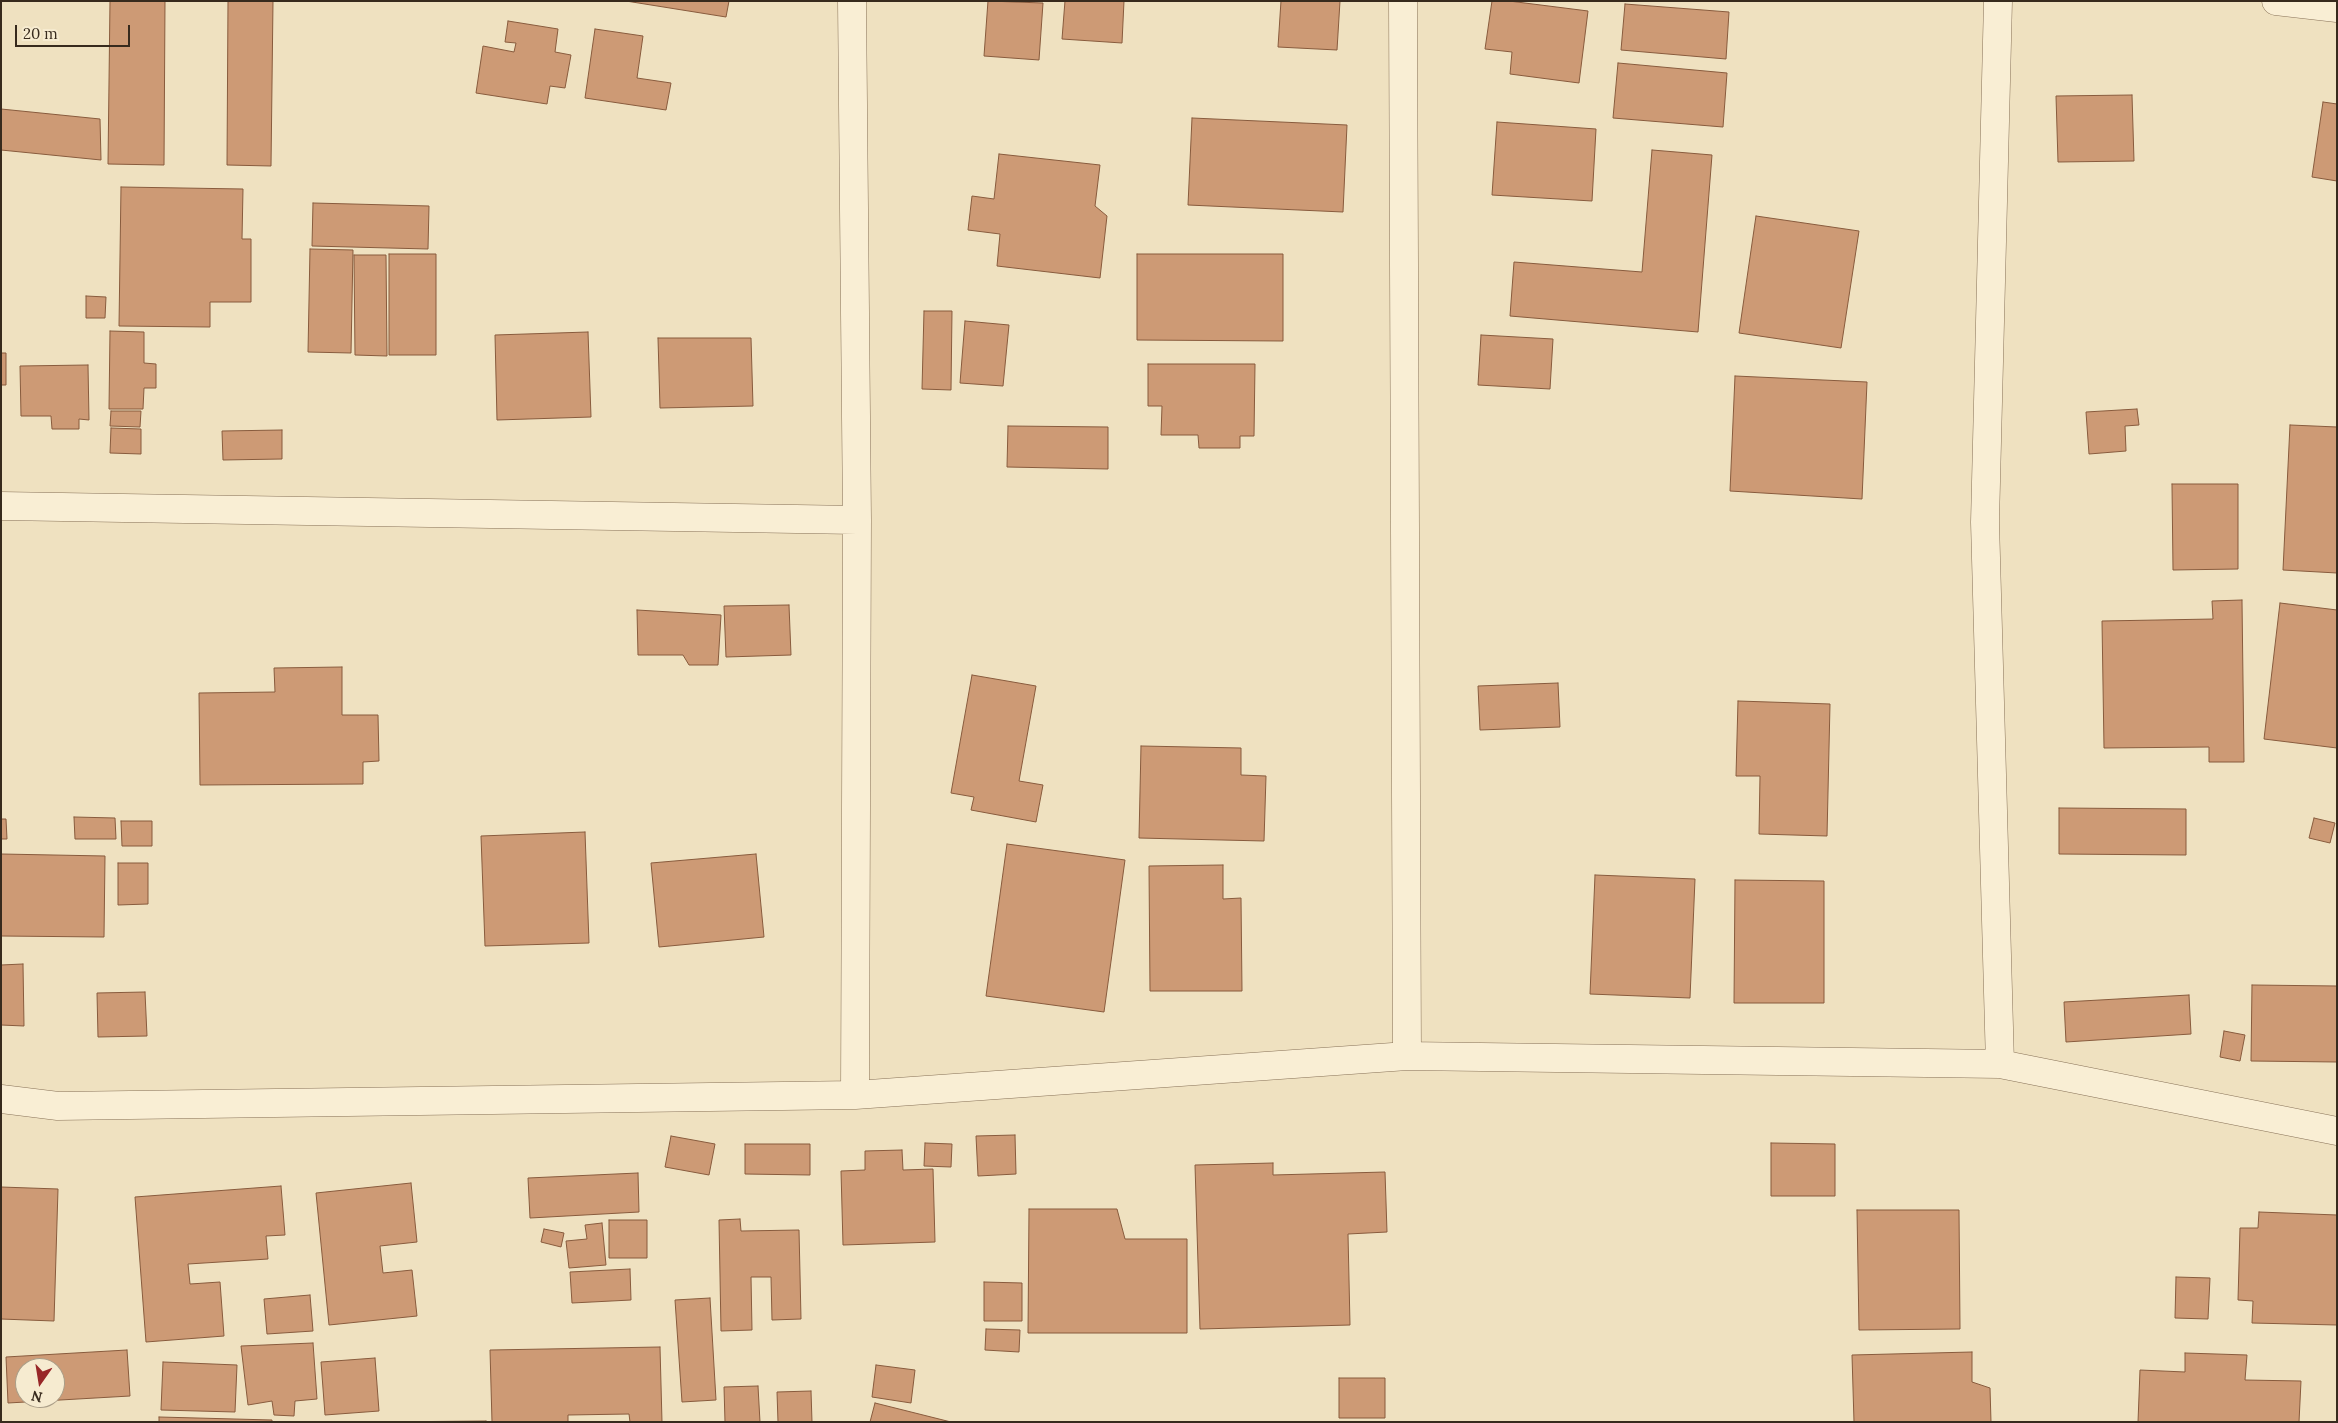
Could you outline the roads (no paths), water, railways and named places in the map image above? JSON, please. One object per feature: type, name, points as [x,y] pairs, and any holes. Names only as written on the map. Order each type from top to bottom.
[{"type":"street","points":[[852,1],[857,520],[855,1095]]},
{"type":"street","points":[[1403,1],[1407,1056]]},
{"type":"street","points":[[1998,1],[1985,522],[2000,1064]]},
{"type":"street","points":[[2276,1],[2337,8]]},
{"type":"street","points":[[1,506],[857,520]]},
{"type":"street","points":[[1,1099],[58,1106],[855,1095],[1407,1056],[2000,1064],[2337,1131]]}]
